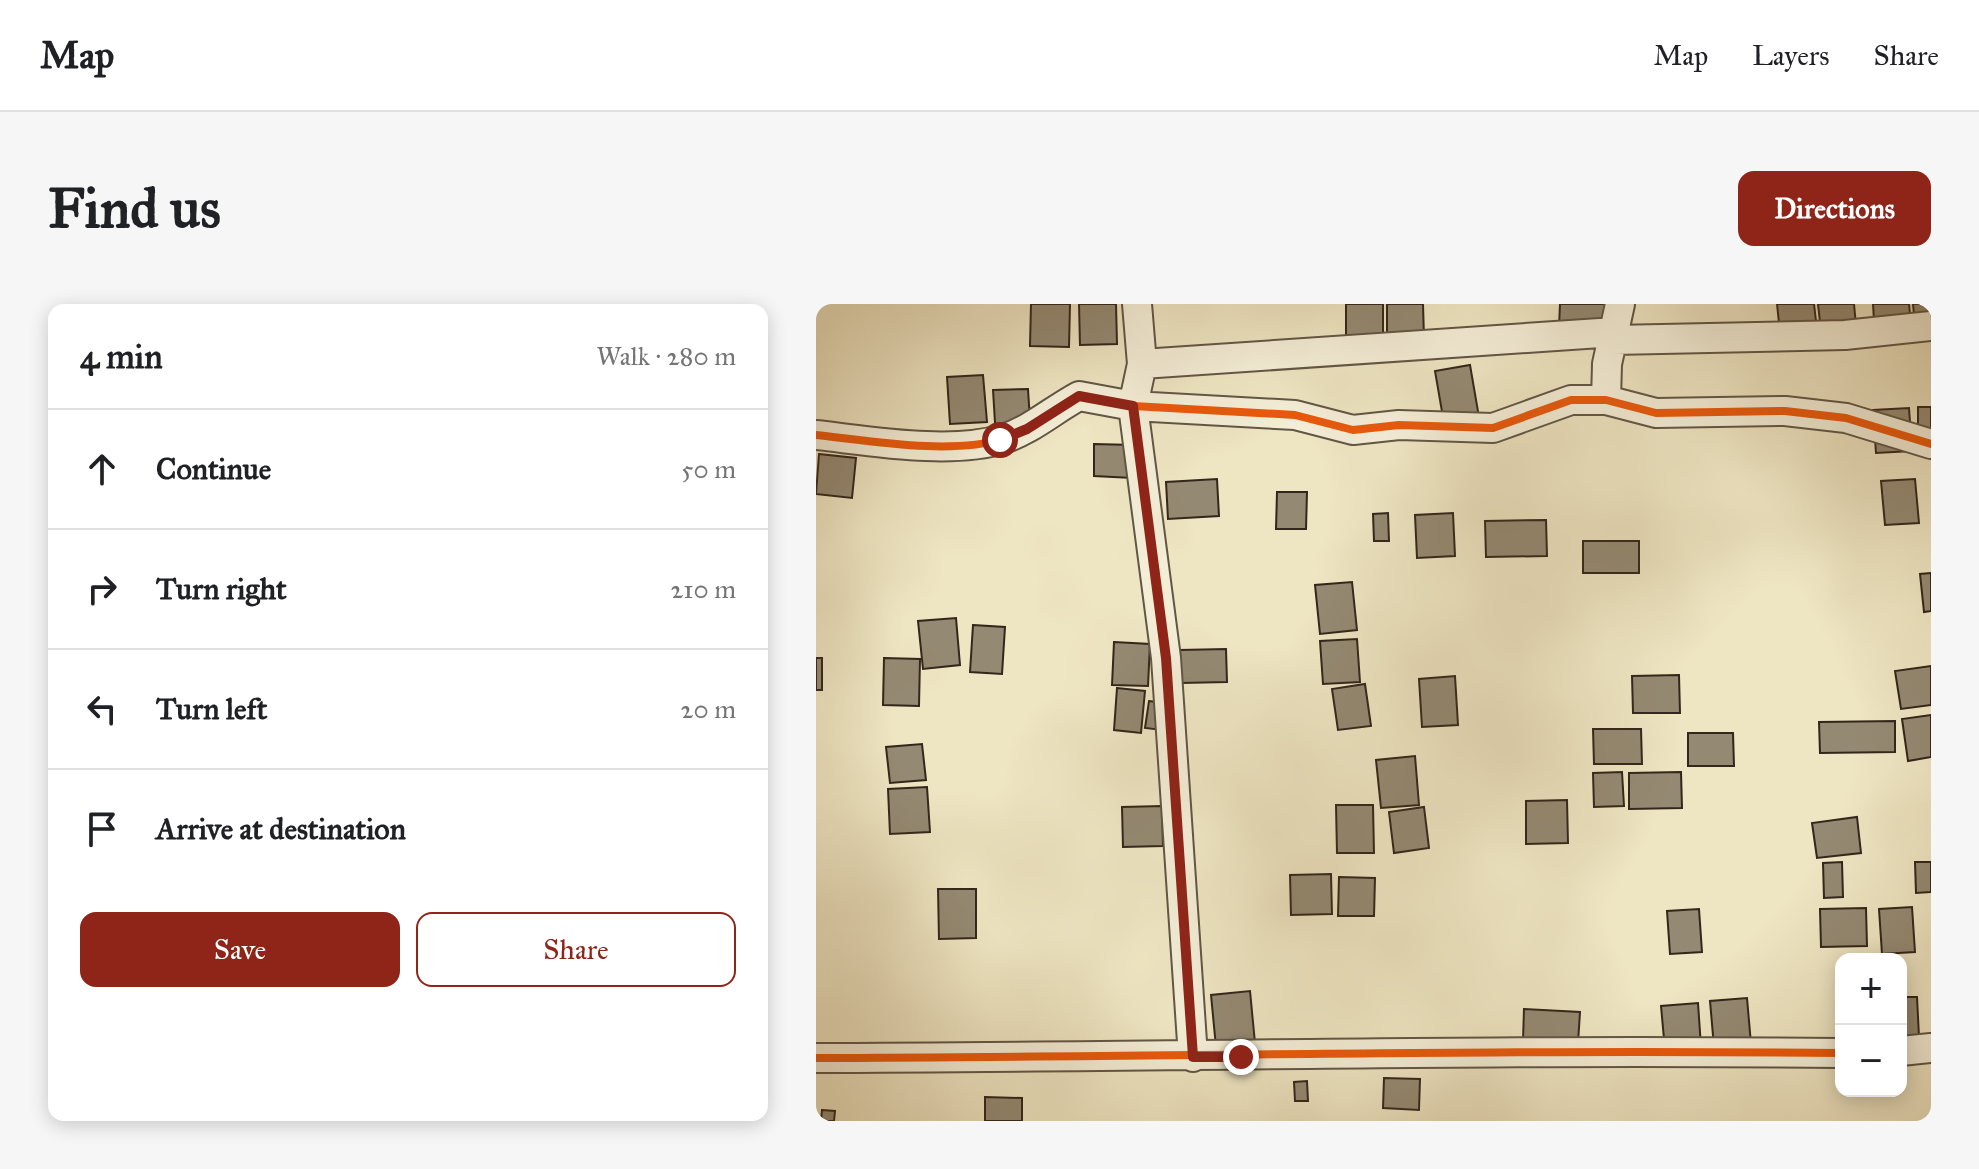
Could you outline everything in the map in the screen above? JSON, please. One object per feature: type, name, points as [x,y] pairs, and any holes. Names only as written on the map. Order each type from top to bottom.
[{"type":"street","points":[[1137,304],[1142,364],[1133,406],[1166,658],[1193,1057]]},
{"type":"street","points":[[1606,400],[1620,304]]},
{"type":"street","points":[[1142,364],[1845,335],[1931,326]]},
{"type":"street","points":[[1571,400],[1612,345]]},
{"type":"street","points":[[816,435],[929,446],[1000,440],[1027,429],[1079,396],[1133,406],[1295,415],[1353,430],[1399,425],[1493,428],[1571,400],[1606,400],[1656,413],[1785,411],[1846,418],[1931,444]]},
{"type":"street","points":[[1907,1050],[1931,1048]]},
{"type":"street","points":[[816,1058],[1193,1057],[1534,1050],[1835,1053]]},
{"type":"building","points":[[1031,304],[1070,304],[1069,347],[1030,346]]},
{"type":"building","points":[[1079,304],[1116,304],[1117,344],[1080,345]]},
{"type":"building","points":[[1346,304],[1383,304],[1383,339],[1346,339]]},
{"type":"building","points":[[1387,304],[1423,304],[1424,338],[1387,338]]},
{"type":"building","points":[[1560,304],[1613,304],[1613,329],[1559,328]]},
{"type":"building","points":[[1777,304],[1814,304],[1818,338],[1781,342]]},
{"type":"building","points":[[1818,304],[1854,304],[1857,336],[1822,340]]},
{"type":"building","points":[[1873,304],[1909,304],[1912,335],[1875,338]]},
{"type":"building","points":[[1913,304],[1931,304],[1931,324],[1915,326]]},
{"type":"building","points":[[1470,365],[1480,423],[1445,429],[1435,371]]},
{"type":"building","points":[[983,375],[987,422],[950,424],[947,377]]},
{"type":"building","points":[[1028,389],[1031,437],[996,439],[993,390]]},
{"type":"building","points":[[1918,407],[1931,407],[1931,430],[1918,431]]},
{"type":"building","points":[[1909,408],[1912,451],[1876,453],[1873,410]]},
{"type":"building","points":[[1094,444],[1133,445],[1132,478],[1094,476]]},
{"type":"building","points":[[819,454],[856,458],[852,498],[816,494]]},
{"type":"building","points":[[1217,479],[1219,516],[1168,519],[1166,482]]},
{"type":"building","points":[[1915,479],[1919,523],[1885,525],[1881,481]]},
{"type":"building","points":[[1277,492],[1307,492],[1306,529],[1276,529]]},
{"type":"building","points":[[1388,513],[1389,541],[1374,541],[1373,514]]},
{"type":"building","points":[[1453,513],[1455,556],[1417,558],[1415,515]]},
{"type":"building","points":[[1546,520],[1547,556],[1486,557],[1485,521]]},
{"type":"building","points":[[1583,541],[1639,541],[1639,573],[1583,573]]},
{"type":"building","points":[[1931,573],[1931,611],[1924,612],[1920,574]]},
{"type":"building","points":[[1352,582],[1357,630],[1320,634],[1315,585]]},
{"type":"building","points":[[956,618],[960,665],[923,669],[918,621]]},
{"type":"building","points":[[973,625],[1005,627],[1002,674],[970,672]]},
{"type":"building","points":[[1357,639],[1360,682],[1323,684],[1320,641]]},
{"type":"building","points":[[1114,642],[1150,644],[1148,686],[1112,685]]},
{"type":"building","points":[[1226,649],[1227,682],[1181,683],[1180,650]]},
{"type":"building","points":[[816,658],[822,658],[822,690],[816,690]]},
{"type":"building","points":[[884,658],[920,659],[919,706],[883,705]]},
{"type":"building","points":[[1931,666],[1931,705],[1901,709],[1895,671]]},
{"type":"building","points":[[1679,675],[1680,713],[1633,713],[1632,676]]},
{"type":"building","points":[[1455,676],[1458,725],[1422,727],[1419,679]]},
{"type":"building","points":[[1365,684],[1371,726],[1338,730],[1332,689]]},
{"type":"building","points":[[1117,688],[1145,691],[1141,733],[1114,730]]},
{"type":"building","points":[[1149,701],[1165,703],[1162,730],[1145,728]]},
{"type":"building","points":[[1931,715],[1931,757],[1908,761],[1902,719]]},
{"type":"building","points":[[1895,721],[1895,752],[1820,753],[1819,722]]},
{"type":"building","points":[[1593,729],[1641,729],[1642,764],[1594,764]]},
{"type":"building","points":[[1688,733],[1733,733],[1734,766],[1688,766]]},
{"type":"building","points":[[922,744],[926,780],[890,783],[886,747]]},
{"type":"building","points":[[1415,756],[1419,805],[1381,808],[1376,760]]},
{"type":"building","points":[[1622,772],[1624,806],[1594,807],[1593,773]]},
{"type":"building","points":[[1681,772],[1682,808],[1629,809],[1629,773]]},
{"type":"building","points":[[927,787],[930,832],[890,834],[888,789]]},
{"type":"building","points":[[1567,800],[1568,843],[1526,844],[1526,801]]},
{"type":"building","points":[[1336,805],[1373,805],[1374,853],[1337,853]]},
{"type":"building","points":[[1162,806],[1163,846],[1123,847],[1122,807]]},
{"type":"building","points":[[1424,807],[1429,848],[1394,853],[1389,812]]},
{"type":"building","points":[[1857,817],[1861,853],[1817,858],[1812,823]]},
{"type":"building","points":[[1842,862],[1843,897],[1824,898],[1823,863]]},
{"type":"building","points":[[1915,862],[1931,862],[1931,892],[1916,893]]},
{"type":"building","points":[[1331,874],[1332,914],[1291,915],[1290,875]]},
{"type":"building","points":[[1339,877],[1375,878],[1374,916],[1338,916]]},
{"type":"building","points":[[938,889],[976,889],[976,938],[939,939]]},
{"type":"building","points":[[1912,907],[1915,952],[1882,953],[1879,909]]},
{"type":"building","points":[[1866,908],[1867,946],[1821,947],[1820,909]]},
{"type":"building","points":[[1699,909],[1702,952],[1670,954],[1667,911]]},
{"type":"building","points":[[1250,991],[1255,1043],[1216,1047],[1211,995]]},
{"type":"building","points":[[1907,997],[1917,997],[1919,1037],[1907,1038]]},
{"type":"building","points":[[1747,998],[1751,1044],[1714,1047],[1710,1001]]},
{"type":"building","points":[[1698,1003],[1701,1047],[1665,1050],[1661,1006]]},
{"type":"building","points":[[1524,1009],[1580,1012],[1578,1043],[1523,1040]]},
{"type":"building","points":[[1384,1078],[1420,1079],[1419,1110],[1383,1108]]},
{"type":"building","points":[[1307,1081],[1308,1101],[1295,1101],[1294,1082]]},
{"type":"building","points":[[985,1097],[1022,1098],[1022,1121],[985,1121]]},
{"type":"building","points":[[822,1110],[835,1111],[834,1121],[821,1121]]},
{"type":"cycle path","points":[[816,435],[910,445],[982,444],[1023,430],[1079,396],[1133,406],[1295,415],[1353,430],[1399,425],[1493,428],[1571,400],[1606,400],[1656,413],[1785,411],[1846,418],[1931,444]]},
{"type":"cycle path","points":[[816,1058],[1835,1053]]},
{"type":"route","points":[[1000,440],[1027,429],[1079,396],[1105,398],[1133,406],[1166,658],[1193,1057],[1241,1057]]}]
